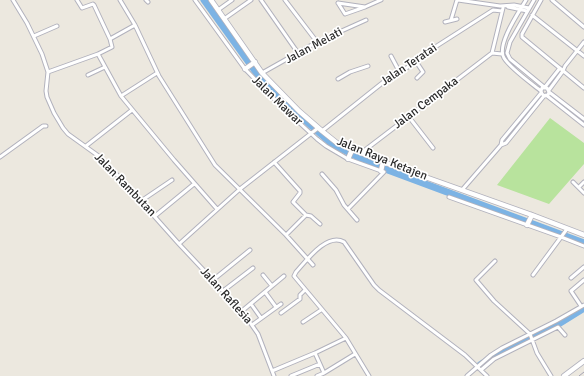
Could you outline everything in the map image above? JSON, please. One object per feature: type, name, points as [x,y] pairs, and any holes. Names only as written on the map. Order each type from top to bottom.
[{"type":"street","name":"Jalan Rambutan","points":[[13,0],[34,36],[45,62],[48,72],[46,94],[54,113],[66,132],[86,146],[110,167],[179,244]]},
{"type":"street","points":[[48,72],[112,48],[110,39],[94,5],[93,4],[82,8],[76,0]]},
{"type":"street","points":[[120,0],[135,25],[157,73],[215,165],[240,188],[313,265]]},
{"type":"street","name":"Jalan Mawar","points":[[195,0],[246,68],[280,104],[314,131],[326,146],[383,168]]},
{"type":"street","name":"Jalan Raya Ketajen","points":[[211,0],[262,73],[285,99],[314,131],[322,132],[350,155],[361,153],[383,168],[462,190],[584,236]]},
{"type":"street","points":[[218,10],[232,0]]},
{"type":"street","points":[[224,19],[251,0]]},
{"type":"street","points":[[261,0],[298,53]]},
{"type":"street","points":[[285,0],[317,42]]},
{"type":"street","points":[[364,7],[338,3],[345,14],[364,7],[381,0]]},
{"type":"street","points":[[451,20],[457,0],[506,6],[514,5],[528,10]]},
{"type":"street","points":[[526,0],[507,34],[502,54],[506,61],[543,94],[584,122]]},
{"type":"street","points":[[534,0],[510,42],[507,51],[509,58],[584,122]]},
{"type":"street","points":[[540,0],[522,34],[522,37],[584,88]]},
{"type":"street","points":[[552,0],[584,27]]},
{"type":"street","name":"Jalan Teratai","points":[[322,132],[391,76],[410,66],[415,60],[493,10],[502,10],[492,53]]},
{"type":"street","points":[[532,15],[584,56]]},
{"type":"street","points":[[445,22],[457,19]]},
{"type":"street","name":"Jalan Melati","points":[[262,73],[317,42],[366,20]]},
{"type":"street","points":[[110,39],[135,25]]},
{"type":"street","points":[[34,36],[57,26]]},
{"type":"street","points":[[501,146],[502,140],[524,113],[543,94],[549,91],[565,66],[584,42]]},
{"type":"street","points":[[492,53],[502,54]]},
{"type":"street","name":"Jalan Cempaka","points":[[361,153],[492,53]]},
{"type":"street","points":[[98,54],[121,96],[194,184],[217,209]]},
{"type":"street","points":[[391,56],[399,71]]},
{"type":"street","points":[[415,60],[423,72],[417,78]]},
{"type":"street","points":[[246,68],[254,62]]},
{"type":"street","points":[[338,79],[350,72],[368,66]]},
{"type":"street","points":[[462,190],[501,146],[506,143],[543,94],[544,87],[560,69],[565,66]]},
{"type":"street","points":[[88,75],[105,67]]},
{"type":"street","points":[[517,71],[520,68]]},
{"type":"street","points":[[121,96],[157,73]]},
{"type":"street","points":[[280,104],[285,99]]},
{"type":"street","points":[[86,146],[132,110]]},
{"type":"street","points":[[524,113],[527,116]]},
{"type":"street","points":[[409,117],[433,148]]},
{"type":"street","points":[[0,157],[43,126],[46,126]]},
{"type":"street","points":[[179,244],[240,188],[314,131]]},
{"type":"street","points":[[274,162],[300,191],[293,202],[306,215],[312,216],[320,224]]},
{"type":"street","points":[[348,209],[383,168]]},
{"type":"street","points":[[322,174],[336,190],[342,202],[357,220]]},
{"type":"street","points":[[141,201],[172,180]]},
{"type":"street","points":[[573,182],[584,192]]},
{"type":"street","points":[[579,187],[584,182]]},
{"type":"street","points":[[155,216],[194,184]]},
{"type":"street","points":[[449,197],[562,236],[584,246]]},
{"type":"street","points":[[286,236],[306,215]]},
{"type":"street","points":[[528,224],[531,216]]},
{"type":"street","points":[[533,275],[567,230]]},
{"type":"street","points":[[369,376],[346,338],[321,310],[296,279],[294,274],[320,247],[330,240],[342,240],[379,290],[459,350],[487,376]]},
{"type":"street","name":"Jalan Raflesia","points":[[179,244],[242,311],[261,341],[274,376]]},
{"type":"street","points":[[213,280],[250,250]]},
{"type":"street","points":[[495,261],[476,280],[531,337],[537,353],[551,376]]},
{"type":"street","points":[[571,278],[584,267]]},
{"type":"street","points":[[223,291],[253,268]]},
{"type":"street","points":[[264,275],[272,286]]},
{"type":"street","points":[[242,311],[284,276]]},
{"type":"street","points":[[467,376],[583,306],[571,291],[584,280]]},
{"type":"street","points":[[281,313],[300,299],[300,295],[305,290]]},
{"type":"street","points":[[265,292],[276,307]]},
{"type":"street","points":[[251,304],[261,318]]},
{"type":"street","points":[[252,325],[281,304]]},
{"type":"street","points":[[303,322],[321,310]]},
{"type":"street","points":[[479,368],[496,352],[531,337],[558,327],[565,336]]},
{"type":"street","points":[[272,371],[346,338]]},
{"type":"street","points":[[315,353],[324,373]]},
{"type":"street","points":[[316,376],[324,373],[355,354]]},
{"type":"street","points":[[564,376],[584,361]]},
{"type":"street","points":[[291,376],[320,364]]},
{"type":"green space","points":[[550,118],[584,143],[584,164],[549,204],[497,185]]},
{"type":"waterway","points":[[204,0],[258,75],[280,98],[332,144],[377,166],[584,243]]},
{"type":"waterway","points":[[480,365],[499,353],[560,323],[584,308]]},
{"type":"railway","points":[[579,376],[584,372]]}]
